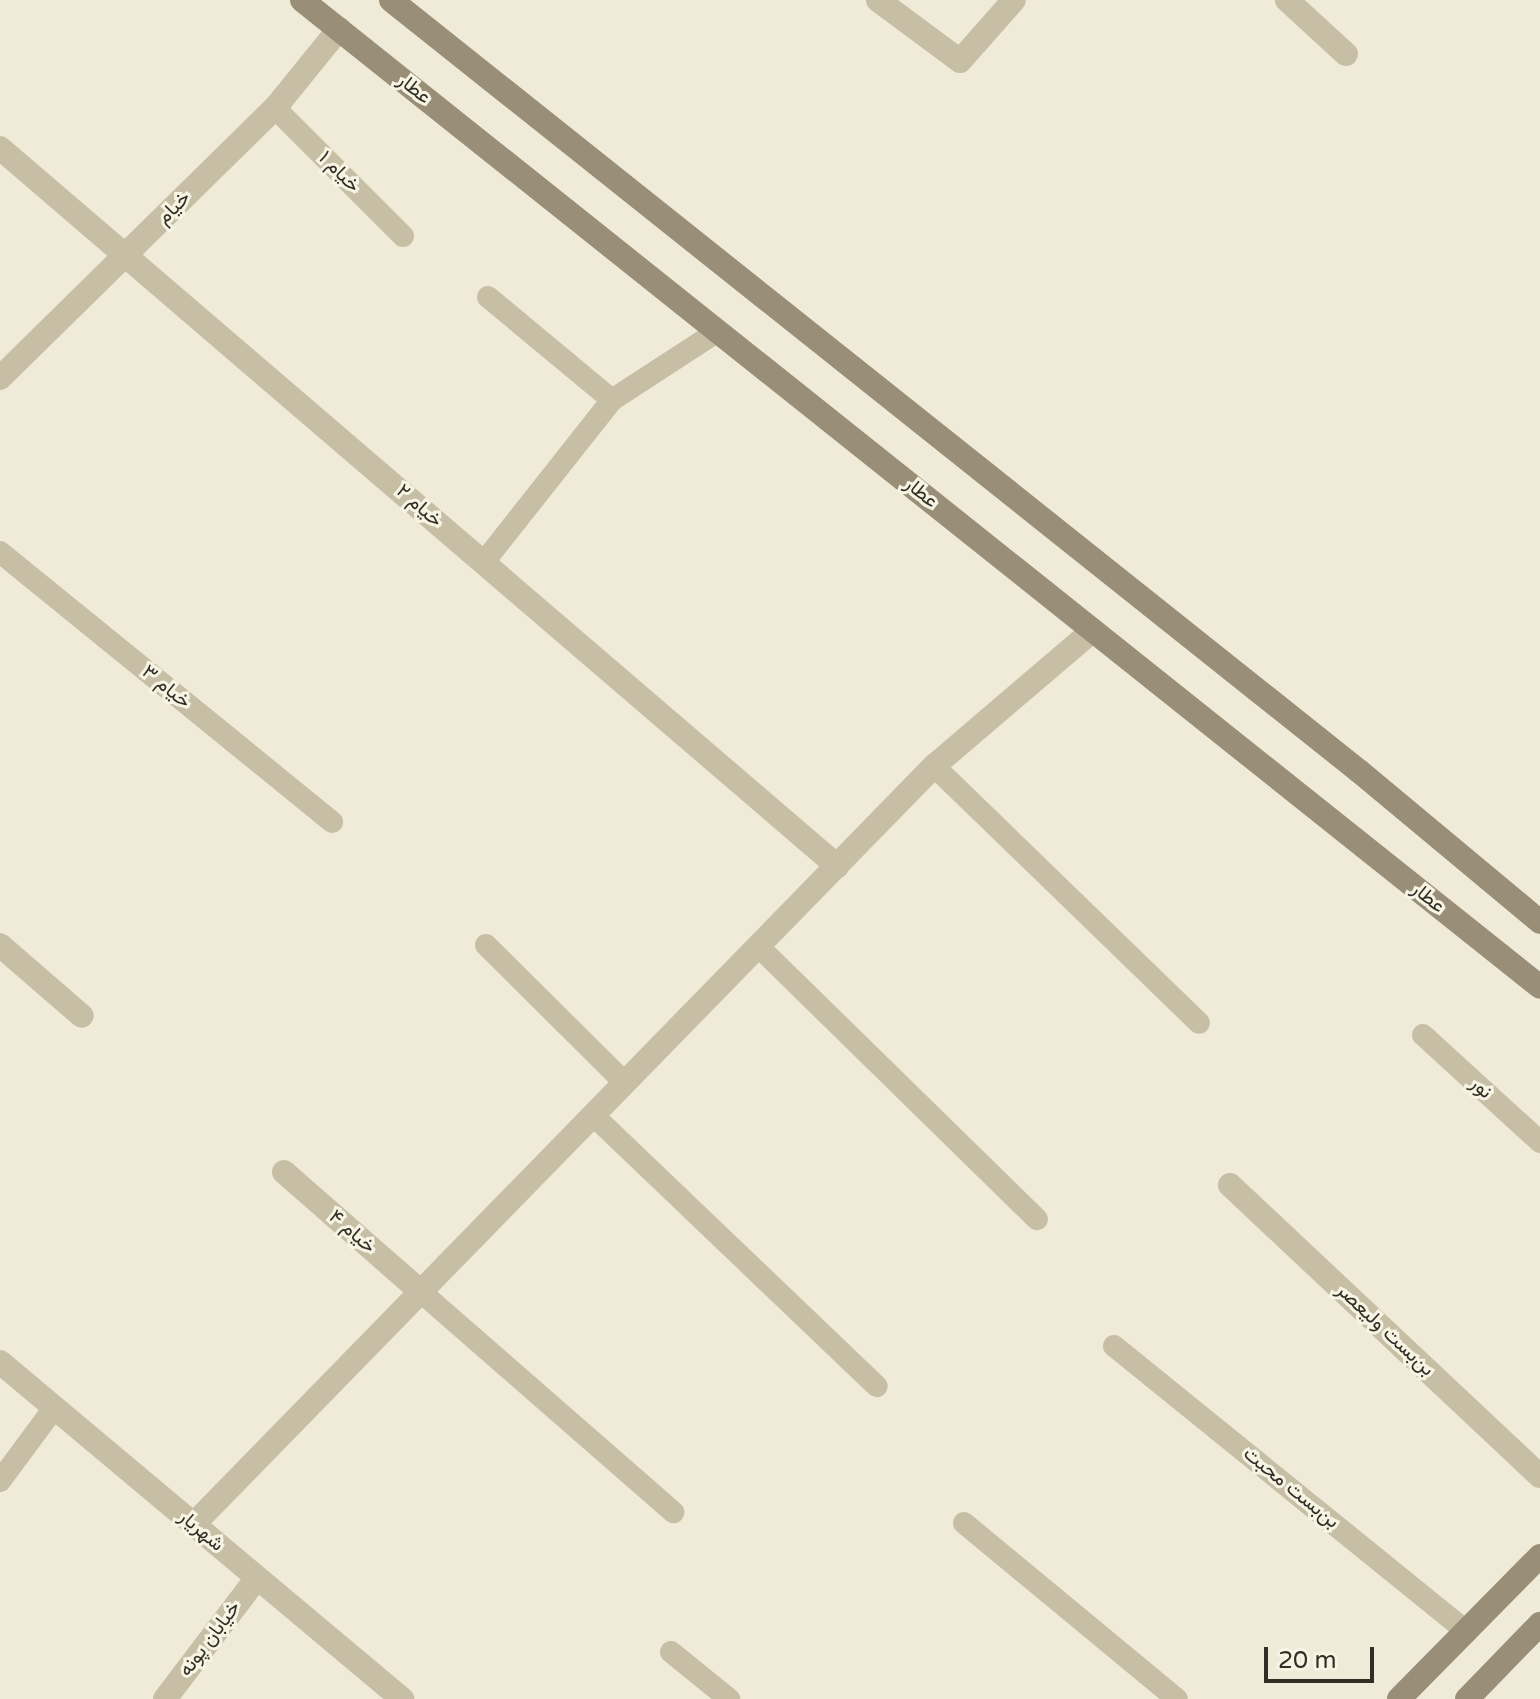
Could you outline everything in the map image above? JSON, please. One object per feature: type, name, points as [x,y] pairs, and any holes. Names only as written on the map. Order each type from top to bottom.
[{"type":"street","name":"عطار","points":[[302,0],[1540,987]]},
{"type":"street","points":[[391,0],[1359,771],[1540,922]]},
{"type":"street","points":[[878,0],[960,61],[1014,0]]},
{"type":"street","points":[[1287,0],[1346,54]]},
{"type":"street","name":"خیام","points":[[0,378],[275,108],[339,29]]},
{"type":"street","name":"خیام ۲","points":[[0,148],[837,866]]},
{"type":"street","points":[[193,1525],[934,766],[1093,630]]},
{"type":"street","points":[[0,945],[82,1016]]},
{"type":"street","name":"خیام ۴","points":[[284,1172],[421,1292]]},
{"type":"street","name":"بن‌بست ولیعصر","points":[[1230,1185],[1540,1476]]},
{"type":"street","name":"شهریار","points":[[0,1362],[402,1699]]},
{"type":"street","points":[[1399,1699],[1540,1556]]},
{"type":"street","name":"خیابان پونه","points":[[165,1699],[256,1579]]},
{"type":"street","points":[[1467,1699],[1540,1624]]},
{"type":"lane","name":"خیام ۱","points":[[275,108],[403,236]]},
{"type":"lane","points":[[488,297],[612,400]]},
{"type":"lane","points":[[484,562],[612,400],[718,331]]},
{"type":"lane","name":"خیام ۳","points":[[0,552],[332,822]]},
{"type":"lane","points":[[934,766],[1199,1023]]},
{"type":"lane","points":[[486,945],[625,1083]]},
{"type":"lane","points":[[759,947],[1037,1219]]},
{"type":"lane","name":"نور","points":[[1423,1035],[1540,1142]]},
{"type":"lane","points":[[594,1116],[877,1386]]},
{"type":"lane","points":[[421,1292],[673,1512]]},
{"type":"lane","name":"بن‌بست محبت","points":[[1114,1346],[1467,1632]]},
{"type":"lane","points":[[0,1481],[54,1408]]},
{"type":"lane","points":[[964,1523],[1177,1699]]},
{"type":"lane","points":[[671,1652],[729,1699]]}]
